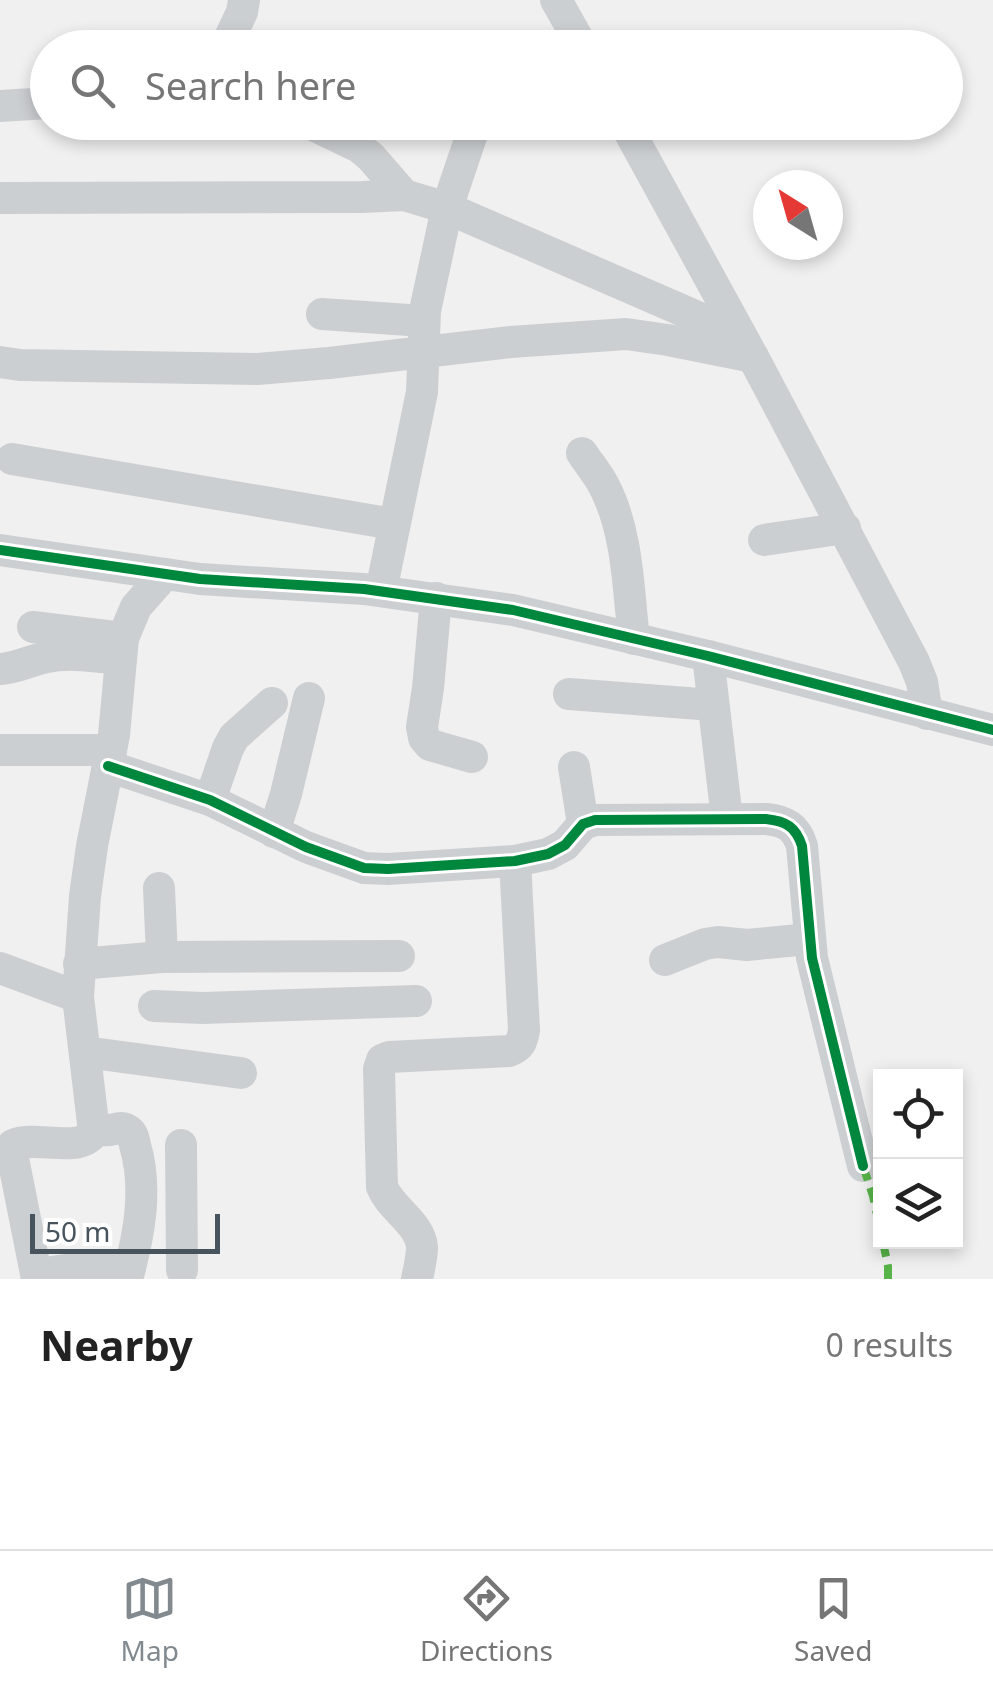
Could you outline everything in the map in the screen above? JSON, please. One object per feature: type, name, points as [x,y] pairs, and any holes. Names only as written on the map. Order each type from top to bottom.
[{"type":"street","points":[[234,30],[244,0]]},
{"type":"street","points":[[556,0],[574,30]]},
{"type":"street","points":[[0,106],[30,104]]},
{"type":"street","points":[[344,140],[371,157],[404,195]]},
{"type":"street","points":[[381,591],[422,392],[423,337],[447,208],[470,140]]},
{"type":"street","points":[[634,140],[914,662],[928,714]]},
{"type":"street","points":[[0,198],[404,195],[447,208],[747,347]]},
{"type":"street","points":[[322,314],[423,337]]},
{"type":"street","points":[[0,362],[257,369],[423,337],[626,334],[747,347]]},
{"type":"street","points":[[582,453],[603,484],[619,527],[634,640]]},
{"type":"street","points":[[12,459],[393,524]]},
{"type":"street","points":[[764,540],[845,528]]},
{"type":"street","points":[[0,550],[216,580],[381,591],[514,610],[991,730]]},
{"type":"street","points":[[131,1265],[141,1176],[139,1159],[128,1130],[104,1131],[93,1123],[78,980],[83,910],[109,758],[122,648],[136,607],[165,574]]},
{"type":"street","points":[[436,598],[422,726],[424,738],[430,745],[472,757]]},
{"type":"street","points":[[33,628],[122,648]]},
{"type":"street","points":[[0,669],[48,656],[122,648]]},
{"type":"street","points":[[708,656],[727,819]]},
{"type":"street","points":[[569,694],[714,705]]},
{"type":"street","points":[[274,832],[308,698]]},
{"type":"street","points":[[210,800],[234,737],[272,703]]},
{"type":"street","points":[[0,750],[109,758],[364,868],[388,870],[515,861],[548,854],[565,845],[583,824],[595,820],[780,820],[790,825],[802,846],[809,939],[817,983],[863,1166]]},
{"type":"street","points":[[574,767],[583,824]]},
{"type":"street","points":[[417,1279],[421,1240],[387,1200],[382,1188],[379,1069],[382,1060],[389,1057],[509,1051],[522,1041],[515,861]]},
{"type":"street","points":[[160,888],[162,957]]},
{"type":"street","points":[[665,960],[718,942],[748,945],[809,939]]},
{"type":"street","points":[[0,968],[78,980],[162,957],[399,956]]},
{"type":"street","points":[[202,957],[203,1008]]},
{"type":"street","points":[[154,1006],[416,1001]]},
{"type":"street","points":[[85,1052],[241,1073]]},
{"type":"street","points":[[96,1128],[90,1140],[80,1143],[13,1145],[9,1182],[37,1277],[131,1265],[192,1274],[180,1145]]},
{"type":"marked path","points":[[863,1166],[873,1196]]},
{"type":"marked path","points":[[884,1249],[888,1279]]},
{"type":"cycle path","points":[[0,550],[200,579],[364,589],[513,610],[993,730]]},
{"type":"cycle path","points":[[108,766],[210,800],[306,847],[364,868],[515,861],[548,854],[565,845],[583,824],[595,820],[766,819],[785,823],[797,834],[802,846],[812,958],[863,1166]]}]
